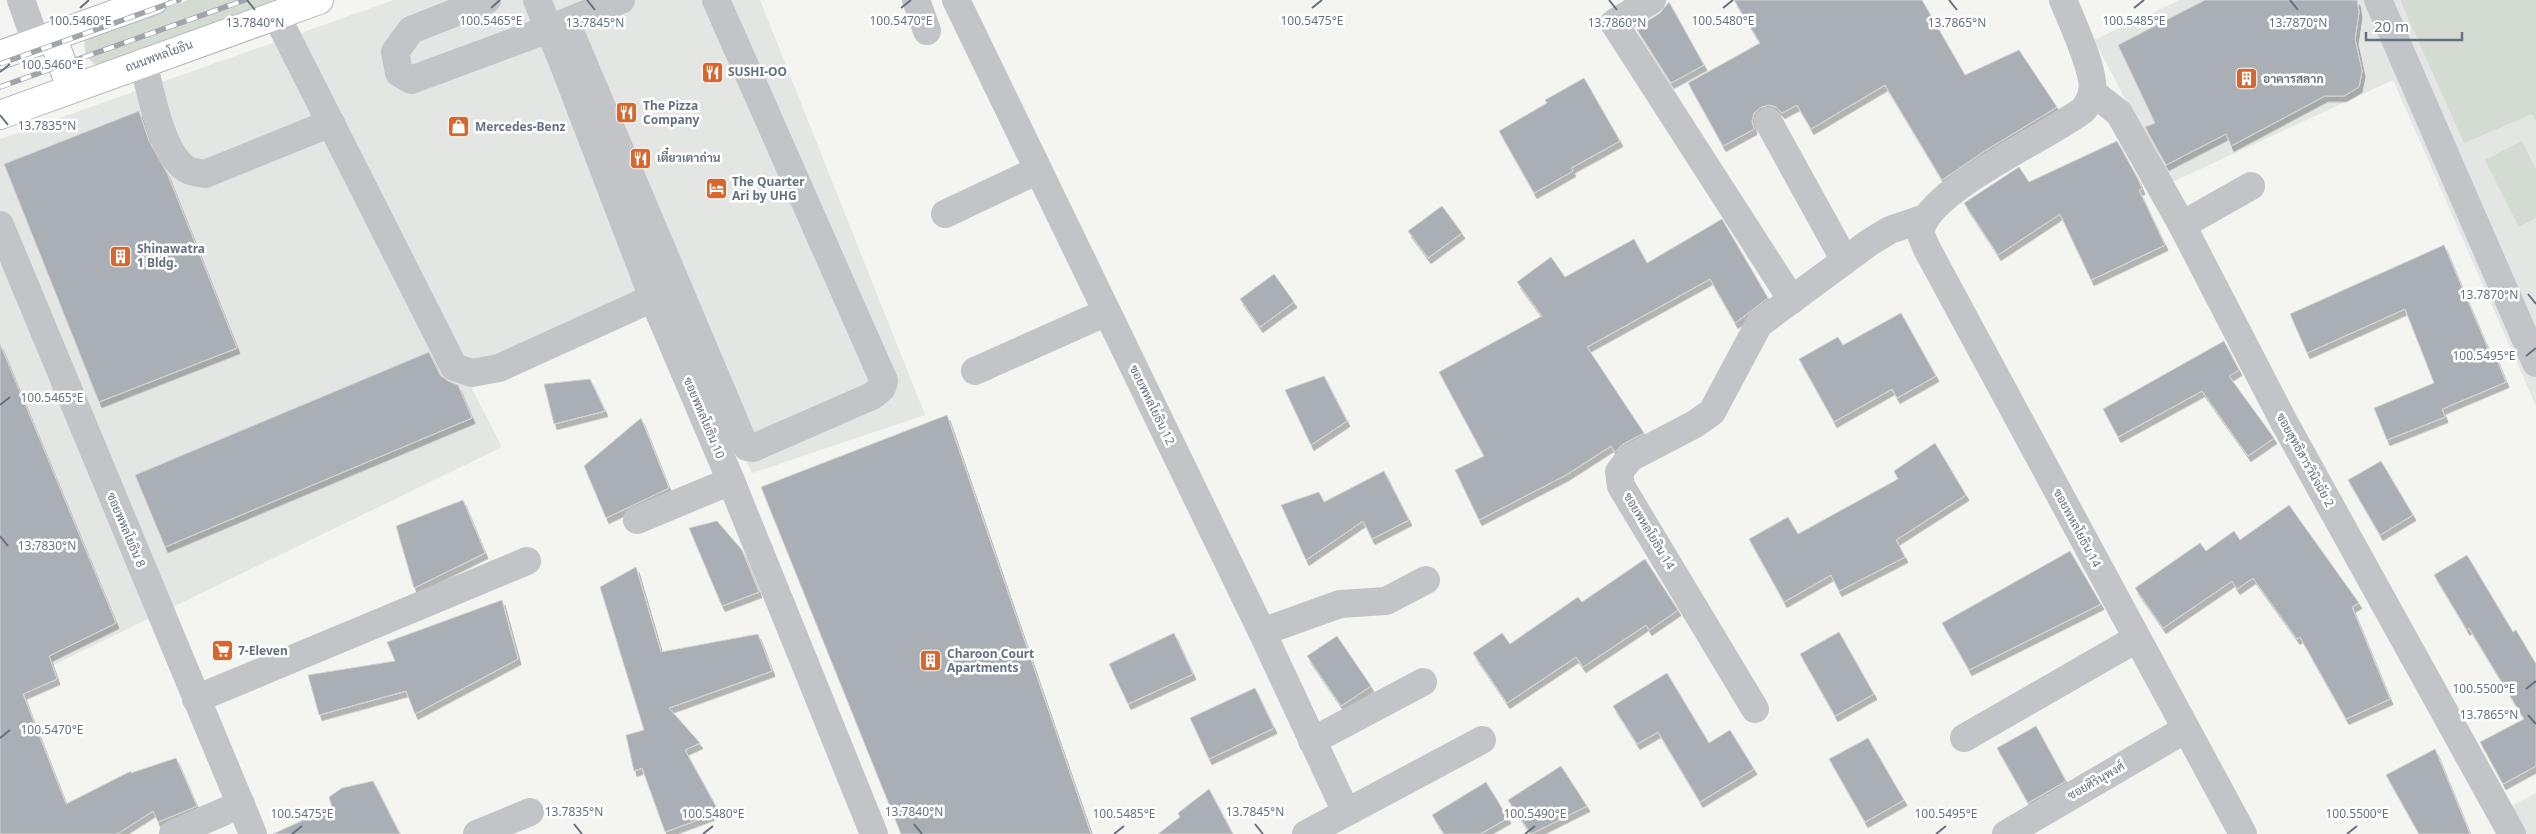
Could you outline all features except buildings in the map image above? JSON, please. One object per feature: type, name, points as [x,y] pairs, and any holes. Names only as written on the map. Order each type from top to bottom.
[{"type":"main road","points":[[0,55],[154,0]]},
{"type":"main road","name":"ถนนพหลโยธิน","points":[[0,115],[319,0]]},
{"type":"main road","points":[[44,39],[71,88]]},
{"type":"street","points":[[21,0],[44,39]]},
{"type":"street","points":[[487,0],[411,30],[396,52],[399,73],[411,80],[558,26],[620,0]]},
{"type":"street","name":"ซอยพหลโยธิน 10","points":[[537,0],[558,26],[653,298],[731,482],[872,804],[874,834]]},
{"type":"street","points":[[558,26],[742,439],[747,446],[753,448],[872,396],[882,388],[884,381],[716,0]]},
{"type":"street","points":[[916,0],[927,31]]},
{"type":"street","name":"ซอยพหลโยธิน 12","points":[[956,0],[1262,632],[1346,812]]},
{"type":"street","points":[[1652,0],[1614,23],[1792,300]]},
{"type":"street","points":[[2063,0],[2089,67],[2092,92]]},
{"type":"street","points":[[2378,0],[2536,363]]},
{"type":"street","points":[[276,15],[454,367],[472,372],[499,368],[653,298]]},
{"type":"street","points":[[143,62],[156,113],[169,148],[178,161],[192,171],[205,174],[331,123]]},
{"type":"street","name":"ซอยพหลโยธิน 14","points":[[2092,92],[2084,110],[1999,160],[1934,206],[1924,218],[1921,233],[1927,249],[2243,834]]},
{"type":"street","name":"ซอยสุทธิสารวินิจฉัย 2","points":[[2092,92],[2118,113],[2182,225],[2284,422],[2512,834]]},
{"type":"street","points":[[1768,121],[1844,259]]},
{"type":"street","points":[[945,214],[1038,170]]},
{"type":"street","points":[[2182,225],[2251,186]]},
{"type":"street","name":"ซอยพหลโยธิน 14","points":[[1755,709],[1622,486],[1619,472],[1630,458],[1694,424],[1712,412],[1759,324],[1844,259],[1890,230],[1924,218]]},
{"type":"street","name":"ซอยพหลโยธิน 8","points":[[0,225],[253,834]]},
{"type":"street","points":[[975,371],[1107,312]]},
{"type":"street","points":[[637,520],[731,482]]},
{"type":"street","points":[[196,699],[527,561]]},
{"type":"street","points":[[1262,632],[1340,604],[1386,602],[1426,580]]},
{"type":"street","points":[[1964,738],[2136,638]]},
{"type":"street","points":[[1312,740],[1423,682]]},
{"type":"street","name":"ซอยศิรินุพงศ์","points":[[2006,834],[2186,729]]},
{"type":"street","points":[[1306,834],[1482,740]]},
{"type":"street","points":[[173,834],[241,804]]},
{"type":"street","points":[[476,834],[530,812]]},
{"type":"shaded area","points":[[188,0],[281,0],[99,67],[86,55],[85,37]]},
{"type":"shaded area","points":[[394,0],[760,0],[925,415],[752,473],[674,304],[470,385],[502,447],[0,691],[0,139]]},
{"type":"shaded area","points":[[2180,0],[2536,0],[2536,406],[2393,80],[2170,183],[2094,40]]},
{"type":"shaded area","points":[[2400,0],[2536,0],[2536,121],[2532,114],[2464,143]]},
{"type":"shaded area","points":[[2522,141],[2536,170],[2536,218],[2519,227],[2485,160]]},
{"type":"shaded area","points":[[2536,793],[2536,834],[2526,834],[2511,806]]},
{"type":"railway","points":[[0,64],[179,0]]},
{"type":"railway","points":[[0,87],[245,0]]},
{"type":"place","name":"SUSHI-OO","points":[[712,72]]},
{"type":"place","name":"อาคารสลาก","points":[[2247,79]]},
{"type":"place","name":"The Pizza Company","points":[[627,113]]},
{"type":"place","name":"Mercedes-Benz","points":[[459,127]]},
{"type":"place","name":"เตี๋ยวเตาถ่าน","points":[[641,158]]},
{"type":"place","name":"The Quarter Ari by UHG","points":[[716,189]]},
{"type":"place","name":"Shinawatra 1 Bldg.","points":[[121,256]]},
{"type":"place","name":"7-Eleven","points":[[222,651]]},
{"type":"place","name":"Charoon Court Apartments","points":[[931,661]]}]
